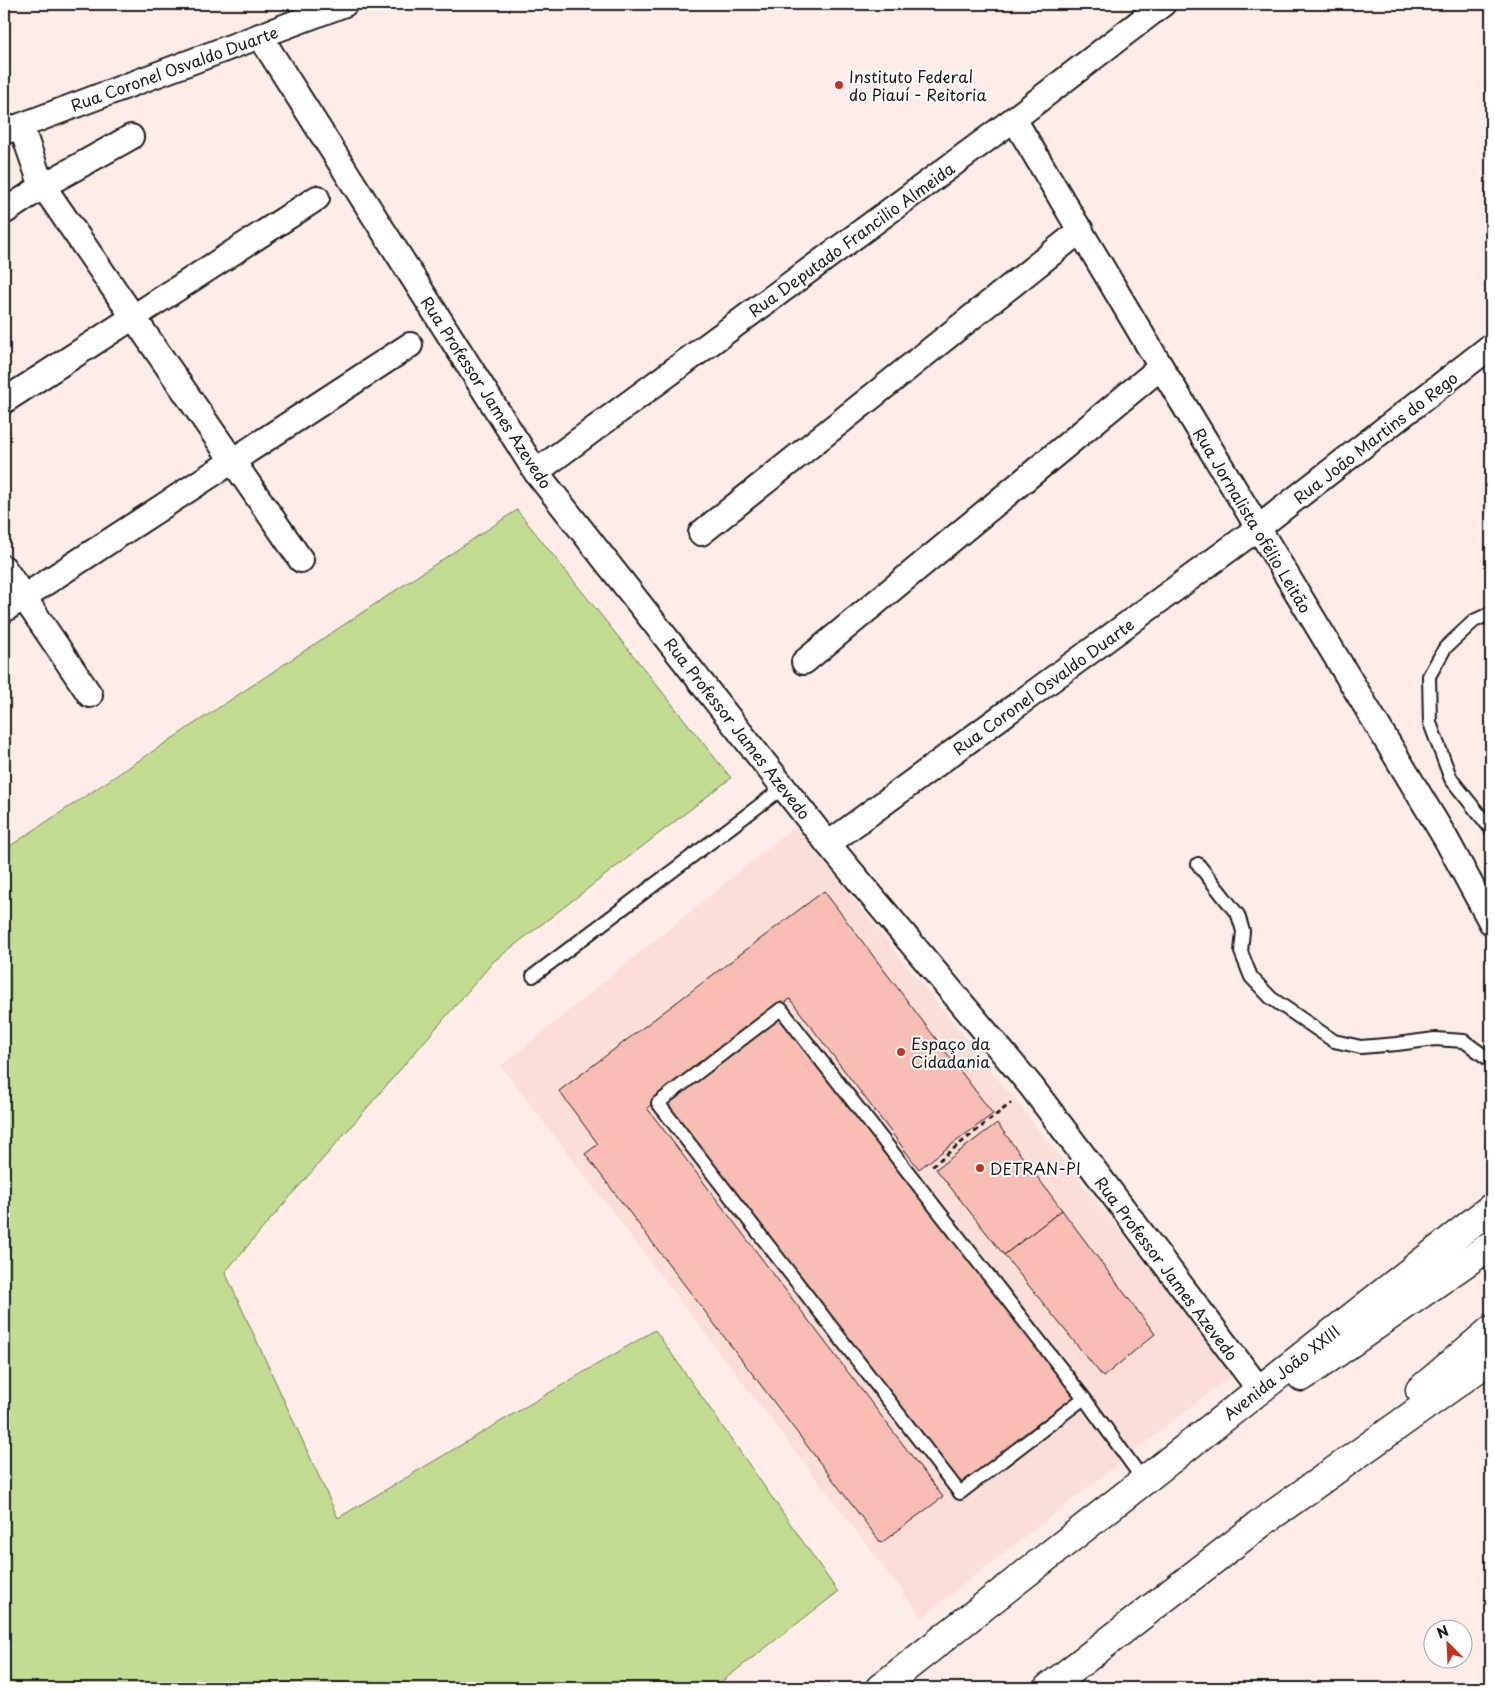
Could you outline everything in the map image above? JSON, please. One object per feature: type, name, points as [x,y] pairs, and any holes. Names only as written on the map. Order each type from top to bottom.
[{"type":"main road","name":"Avenida João XXIII","points":[[880,1688],[1491,1208]]},
{"type":"main road","name":"Avenida João XXIII","points":[[1072,1538],[1491,1245]]},
{"type":"main road","points":[[1264,1521],[1491,1330]]},
{"type":"main road","points":[[1048,1688],[1264,1521],[1491,1359]]},
{"type":"street","name":"Rua Coronel Osvaldo Duarte","points":[[12,129],[345,4]]},
{"type":"street","name":"Rua Deputado Francilio Almeida","points":[[536,472],[1014,119],[1163,4]]},
{"type":"street","name":"Rua Professor James Azevedo","points":[[260,36],[536,472],[828,844],[1031,1086],[1259,1389]]},
{"type":"street","name":"Rua Jornalista ofélio Leitão","points":[[1014,119],[1161,367],[1446,838],[1491,922]]},
{"type":"street","points":[[12,129],[34,166],[43,186],[301,560]]},
{"type":"street","points":[[4,212],[43,186],[131,137]]},
{"type":"street","points":[[4,401],[317,198]]},
{"type":"street","points":[[701,532],[1081,230]]},
{"type":"street","points":[[4,610],[410,345]]},
{"type":"street","name":"Rua João Martins do Rego","points":[[1258,528],[1491,346]]},
{"type":"street","points":[[804,662],[1161,367]]},
{"type":"street","name":"Rua Coronel Osvaldo Duarte","points":[[828,844],[1258,528]]},
{"type":"street","points":[[4,568],[90,695]]},
{"type":"lane","points":[[1491,613],[1474,621],[1445,648],[1429,676],[1430,723],[1451,779],[1491,829]]},
{"type":"lane","points":[[533,976],[784,786]]},
{"type":"lane","points":[[1198,864],[1238,914],[1243,930],[1241,952],[1250,977],[1271,998],[1334,1041],[1361,1047],[1435,1039],[1464,1042],[1491,1061]]},
{"type":"lane","points":[[1084,1398],[960,1493],[658,1103],[781,1009],[1084,1398],[1144,1482]]},
{"type":"path","points":[[914,1181],[1031,1086]]},
{"type":"shaded area","points":[[795,826],[1234,1373],[922,1617],[501,1066]]},
{"type":"green space","points":[[517,510],[731,778],[494,961],[225,1272],[338,1518],[655,1330],[838,1592],[713,1688],[4,1688],[4,850]]},
{"type":"building","points":[[824,891],[993,1114],[919,1169],[790,999],[647,1108],[943,1497],[881,1543],[585,1154],[598,1144],[559,1091]]},
{"type":"building","points":[[779,1015],[1077,1400],[961,1488],[664,1104]]},
{"type":"building","points":[[997,1123],[1062,1210],[1004,1255],[936,1169]]},
{"type":"building","points":[[1062,1210],[1155,1334],[1103,1377],[1004,1255]]},
{"type":"place","name":"Instituto Federal do Piauí - Reitoria","points":[[839,85]]},
{"type":"place","name":"Espaço da Cidadania","points":[[901,1052]]},
{"type":"place","name":"DETRAN-PI","points":[[980,1168]]}]
